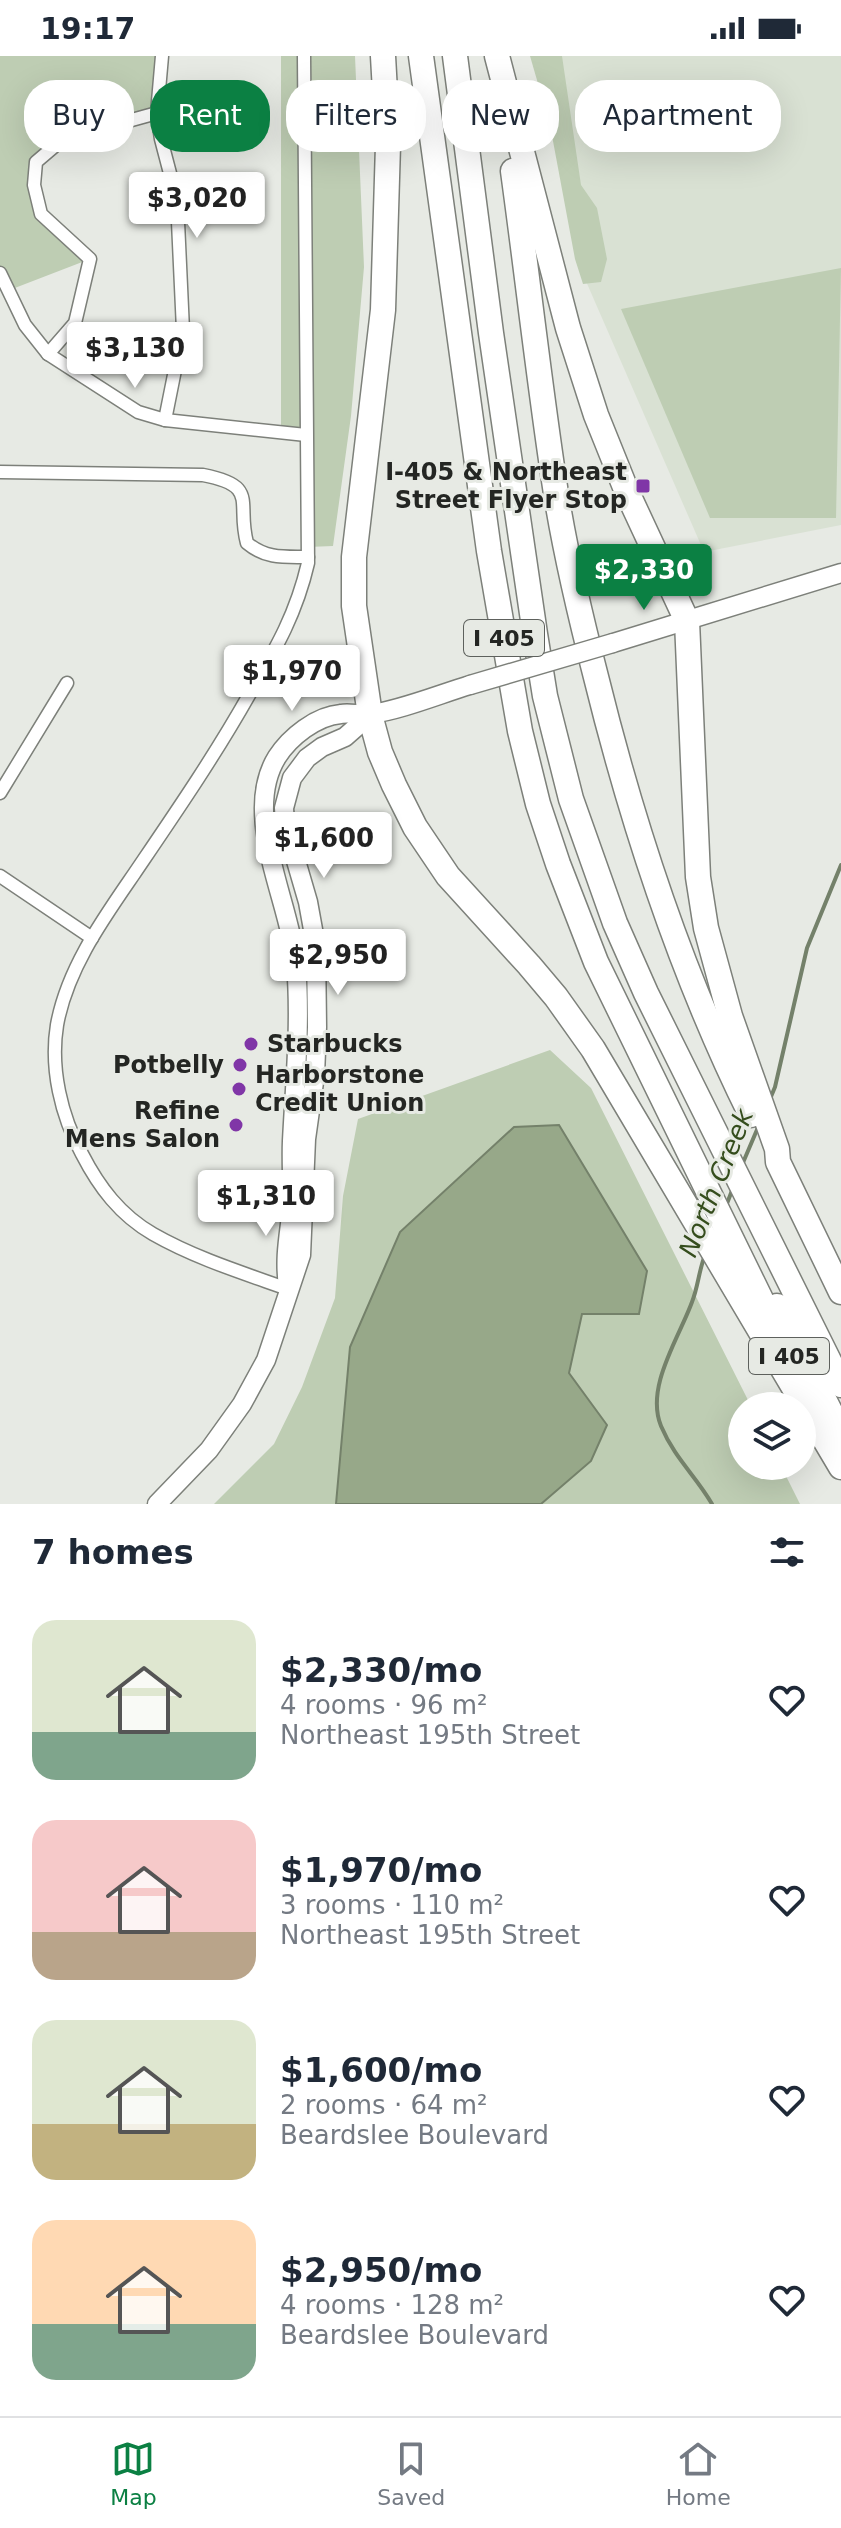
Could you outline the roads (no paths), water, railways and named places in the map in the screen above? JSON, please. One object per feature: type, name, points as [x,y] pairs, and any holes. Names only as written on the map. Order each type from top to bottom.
[{"type":"highway","points":[[383,56],[388,145],[383,307],[354,557],[354,606],[370,715],[380,752],[415,827],[448,876],[556,997],[593,1049],[841,1467]]},
{"type":"highway","name":"I 405","points":[[421,56],[489,551],[520,731],[538,804],[596,962],[841,1433]]},
{"type":"highway","name":"I 405","points":[[432,56],[514,639],[543,779],[562,843],[608,961],[708,1179]]},
{"type":"highway","name":"I 405","points":[[455,56],[523,561],[545,696],[571,799],[615,923],[653,1007],[841,1361]]},
{"type":"highway","name":"I 405","points":[[467,56],[557,700],[605,865],[649,976],[724,1139]]},
{"type":"highway","points":[[497,60],[568,328],[596,415],[627,492],[687,621],[698,877],[706,928],[730,1016],[776,1156]]},
{"type":"highway","points":[[497,60],[557,501],[578,604],[627,793],[667,913],[718,1048],[776,1156],[841,1292]]},
{"type":"highway","name":"I 405","points":[[756,1202],[841,1385]]},
{"type":"highway","name":"I 405","points":[[741,1245],[841,1459]]},
{"type":"main road","points":[[288,1289],[285,1259],[292,1207],[297,1069],[296,964],[288,916],[264,828],[262,809],[277,757],[294,738],[315,723],[339,714],[370,715],[841,573]]},
{"type":"main road","points":[[157,1504],[209,1450],[242,1404],[266,1360],[301,1255],[306,1139],[315,1075],[316,946],[308,902],[285,823],[287,793],[292,778],[307,758],[345,737],[370,715]]},
{"type":"street","points":[[160,80],[162,56]]},
{"type":"street","points":[[288,1289],[218,1264],[152,1234],[118,1208],[69,1131],[62,1108],[57,1069],[57,1025],[71,979],[92,938],[215,754],[288,627],[302,589],[308,557],[304,56]]},
{"type":"street","points":[[48,354],[75,323],[90,259],[41,214],[34,185],[36,162],[63,139],[150,115]]},
{"type":"street","points":[[164,152],[177,200],[183,330],[165,420]]},
{"type":"street","points":[[0,273],[25,325],[48,354],[123,404],[150,418],[306,435]]},
{"type":"street","points":[[0,472],[203,475],[220,478],[239,488],[244,499],[247,543],[270,557],[308,557]]},
{"type":"street","points":[[0,793],[67,683]]},
{"type":"street","points":[[0,876],[92,938]]},
{"type":"waterway","name":"North Creek","points":[[770,1099],[807,948],[841,865]]},
{"type":"waterway","name":"North Creek","points":[[742,1165],[759,1125]]},
{"type":"waterway","name":"North Creek","points":[[726,1206],[733,1188]]},
{"type":"waterway","name":"North Creek","points":[[705,1255],[692,1302],[660,1379],[657,1411],[673,1448],[712,1504]]},
{"type":"place","name":"I-405 & Northeast Street Flyer Stop","points":[[643,486]]},
{"type":"place","name":"Starbucks","points":[[251,1044]]},
{"type":"place","name":"Potbelly","points":[[240,1065]]},
{"type":"place","name":"Harborstone Credit Union","points":[[239,1089]]},
{"type":"place","name":"Refine Mens Salon","points":[[236,1125]]}]
